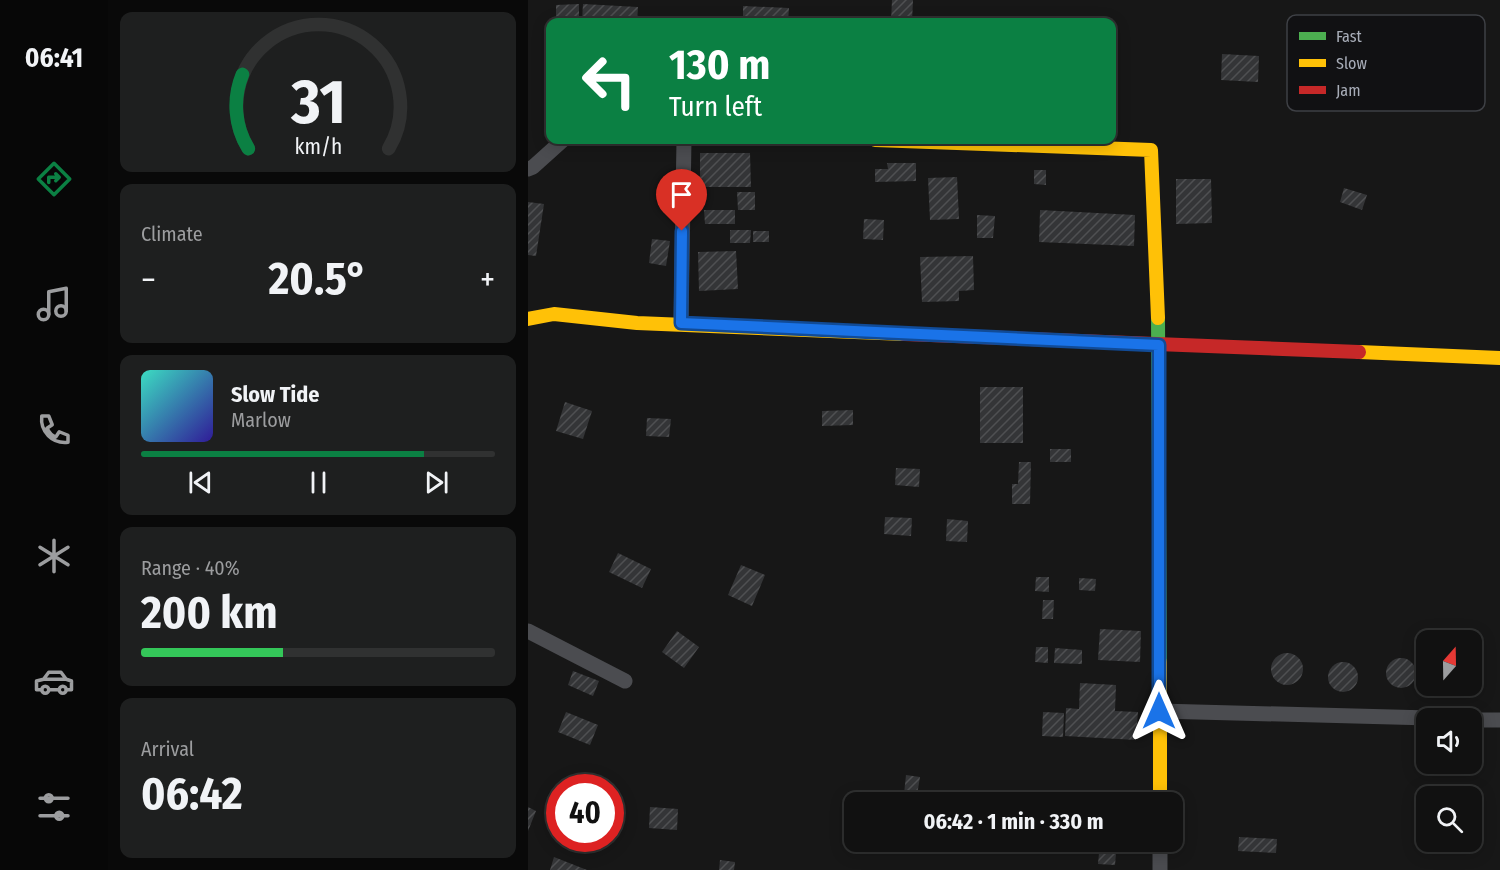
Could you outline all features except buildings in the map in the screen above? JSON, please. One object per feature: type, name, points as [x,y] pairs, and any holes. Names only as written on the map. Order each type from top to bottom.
[{"type":"street","points":[[528,169],[559,144]]},
{"type":"street","points":[[681,323],[684,144]]},
{"type":"street","points":[[985,144],[1151,150],[1159,345],[1160,792]]},
{"type":"street","points":[[528,319],[554,314],[637,323],[1500,358]]},
{"type":"street","points":[[528,631],[625,681]]},
{"type":"street","points":[[1159,711],[1416,718]]},
{"type":"street","points":[[1482,720],[1500,720]]},
{"type":"street","points":[[1160,852],[1160,870]]},
{"type":"traffic: fast","points":[[1158,318],[1160,662]]},
{"type":"traffic: slow","points":[[985,144],[1151,150],[1158,318]]},
{"type":"traffic: slow","points":[[528,319],[554,314],[637,323],[904,334]]},
{"type":"traffic: slow","points":[[1359,352],[1500,358]]},
{"type":"traffic: slow","points":[[1160,662],[1160,792]]},
{"type":"traffic: jam","points":[[904,334],[1359,352]]},
{"type":"route","points":[[682,231],[681,323],[1159,345],[1159,711]]}]
